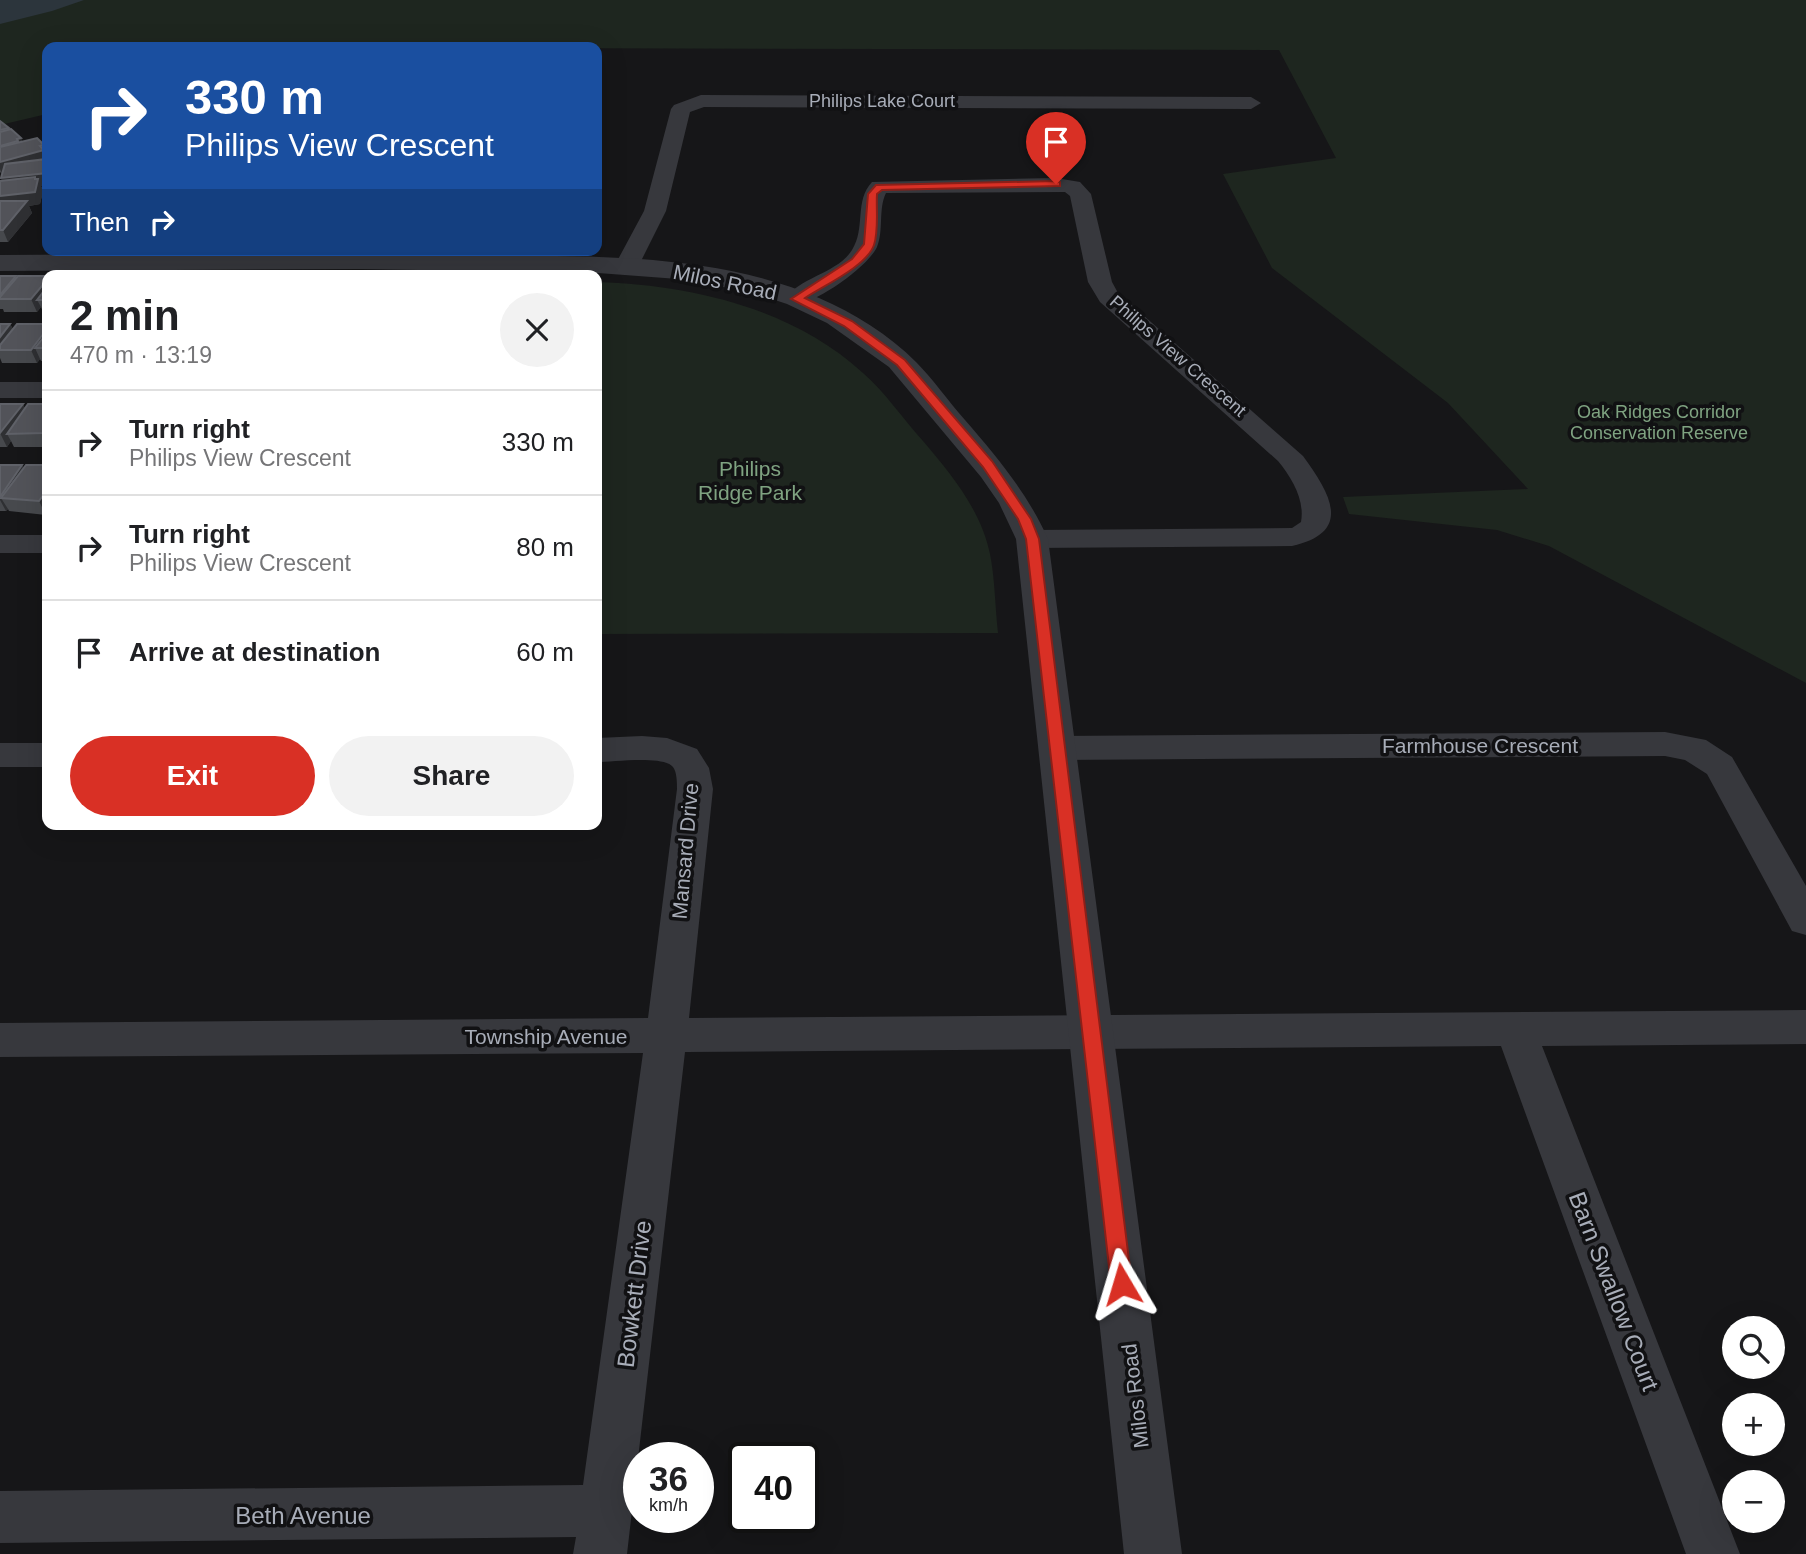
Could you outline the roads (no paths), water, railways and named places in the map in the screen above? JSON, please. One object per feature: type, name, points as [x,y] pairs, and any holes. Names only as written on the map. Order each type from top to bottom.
[{"type":"street","name":"Philips Lake Court","points":[[627,265],[655,211],[681,109],[688,104],[715,101],[1251,103]]},
{"type":"street","name":"Philips View Crescent","points":[[797,299],[856,261],[863,253],[869,244],[873,194],[880,187],[1056,184],[1072,187],[1080,194],[1100,282],[1108,297],[1289,455],[1304,474],[1318,518],[1310,531],[1292,537],[1032,539]]},
{"type":"street","name":"Milos Road","points":[[0,262],[149,256],[393,256],[627,265],[710,277],[797,299],[848,323],[901,362],[988,464],[1025,519],[1032,539],[1153,1554]]},
{"type":"street","points":[[0,390],[42,390]]},
{"type":"street","points":[[0,544],[42,544]]},
{"type":"street","name":"Farmhouse Crescent","points":[[1057,748],[1665,744],[1694,749],[1720,766],[1806,920]]},
{"type":"street","name":"Mansard Drive","points":[[602,750],[672,751],[686,758],[693,774],[695,789],[666,1035]]},
{"type":"street","points":[[0,755],[42,755]]},
{"type":"street","points":[[1092,1032],[1806,1027]]},
{"type":"street","name":"Barn Swallow Court","points":[[1515,1029],[1713,1554]]},
{"type":"street","name":"Township Avenue","points":[[0,1040],[1092,1032]]},
{"type":"street","name":"Bowkett Drive","points":[[603,1532],[666,1035]]},
{"type":"street","name":"Beth Avenue","points":[[0,1517],[603,1532]]},
{"type":"park label","name":"Oak Ridges Corridor Conservation Reserve","points":[[1659,422]]},
{"type":"park label","name":"Philips Ridge Park","points":[[750,480]]}]
